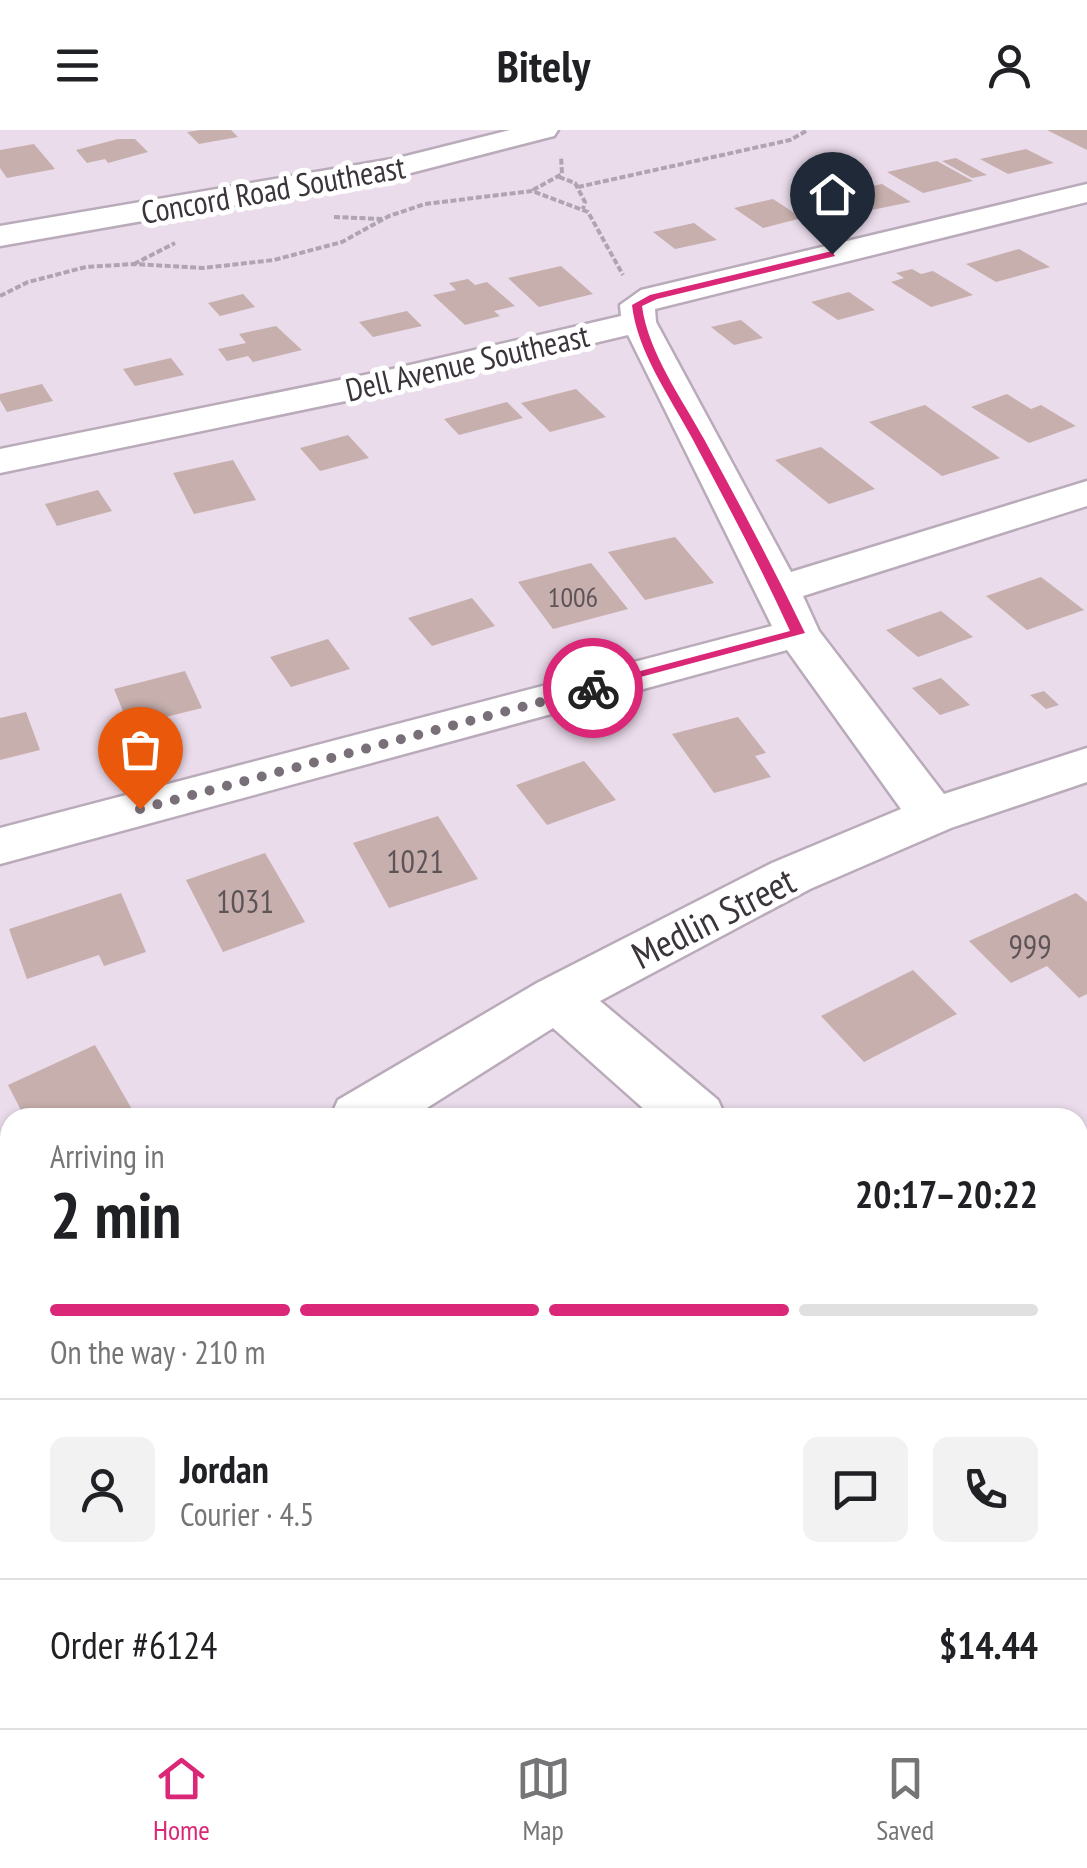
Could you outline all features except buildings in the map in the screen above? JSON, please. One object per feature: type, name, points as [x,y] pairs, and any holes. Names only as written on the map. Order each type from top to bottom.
[{"type":"street","name":"Concord Road Southeast","points":[[0,213],[303,164],[458,130]]},
{"type":"street","name":"Concord Road Southeast","points":[[0,236],[551,140]]},
{"type":"street","name":"Dell Avenue Southeast","points":[[0,461],[384,382],[1087,193]]},
{"type":"street","points":[[641,311],[798,633],[933,816]]},
{"type":"street","points":[[778,590],[1087,494]]},
{"type":"street","points":[[0,846],[798,633]]},
{"type":"street","name":"Medlin Street","points":[[376,1108],[556,998],[791,876],[933,816],[1087,764]]},
{"type":"street","points":[[556,998],[684,1108]]},
{"type":"path","points":[[560,177],[578,187],[790,140],[808,130]]},
{"type":"path","points":[[0,296],[28,282],[86,267],[134,264],[203,268],[274,260],[342,242],[390,216],[425,204],[532,191],[560,177],[564,170],[551,140]]},
{"type":"path","points":[[578,187],[586,206],[583,209]]},
{"type":"path","points":[[532,191],[583,209],[641,311]]},
{"type":"path","points":[[562,200],[581,196]]},
{"type":"way so far","points":[[140,809],[593,688]]},
{"type":"route","points":[[593,688],[798,633],[761,554],[662,372],[639,322],[637,305],[653,297],[832,254]]}]
